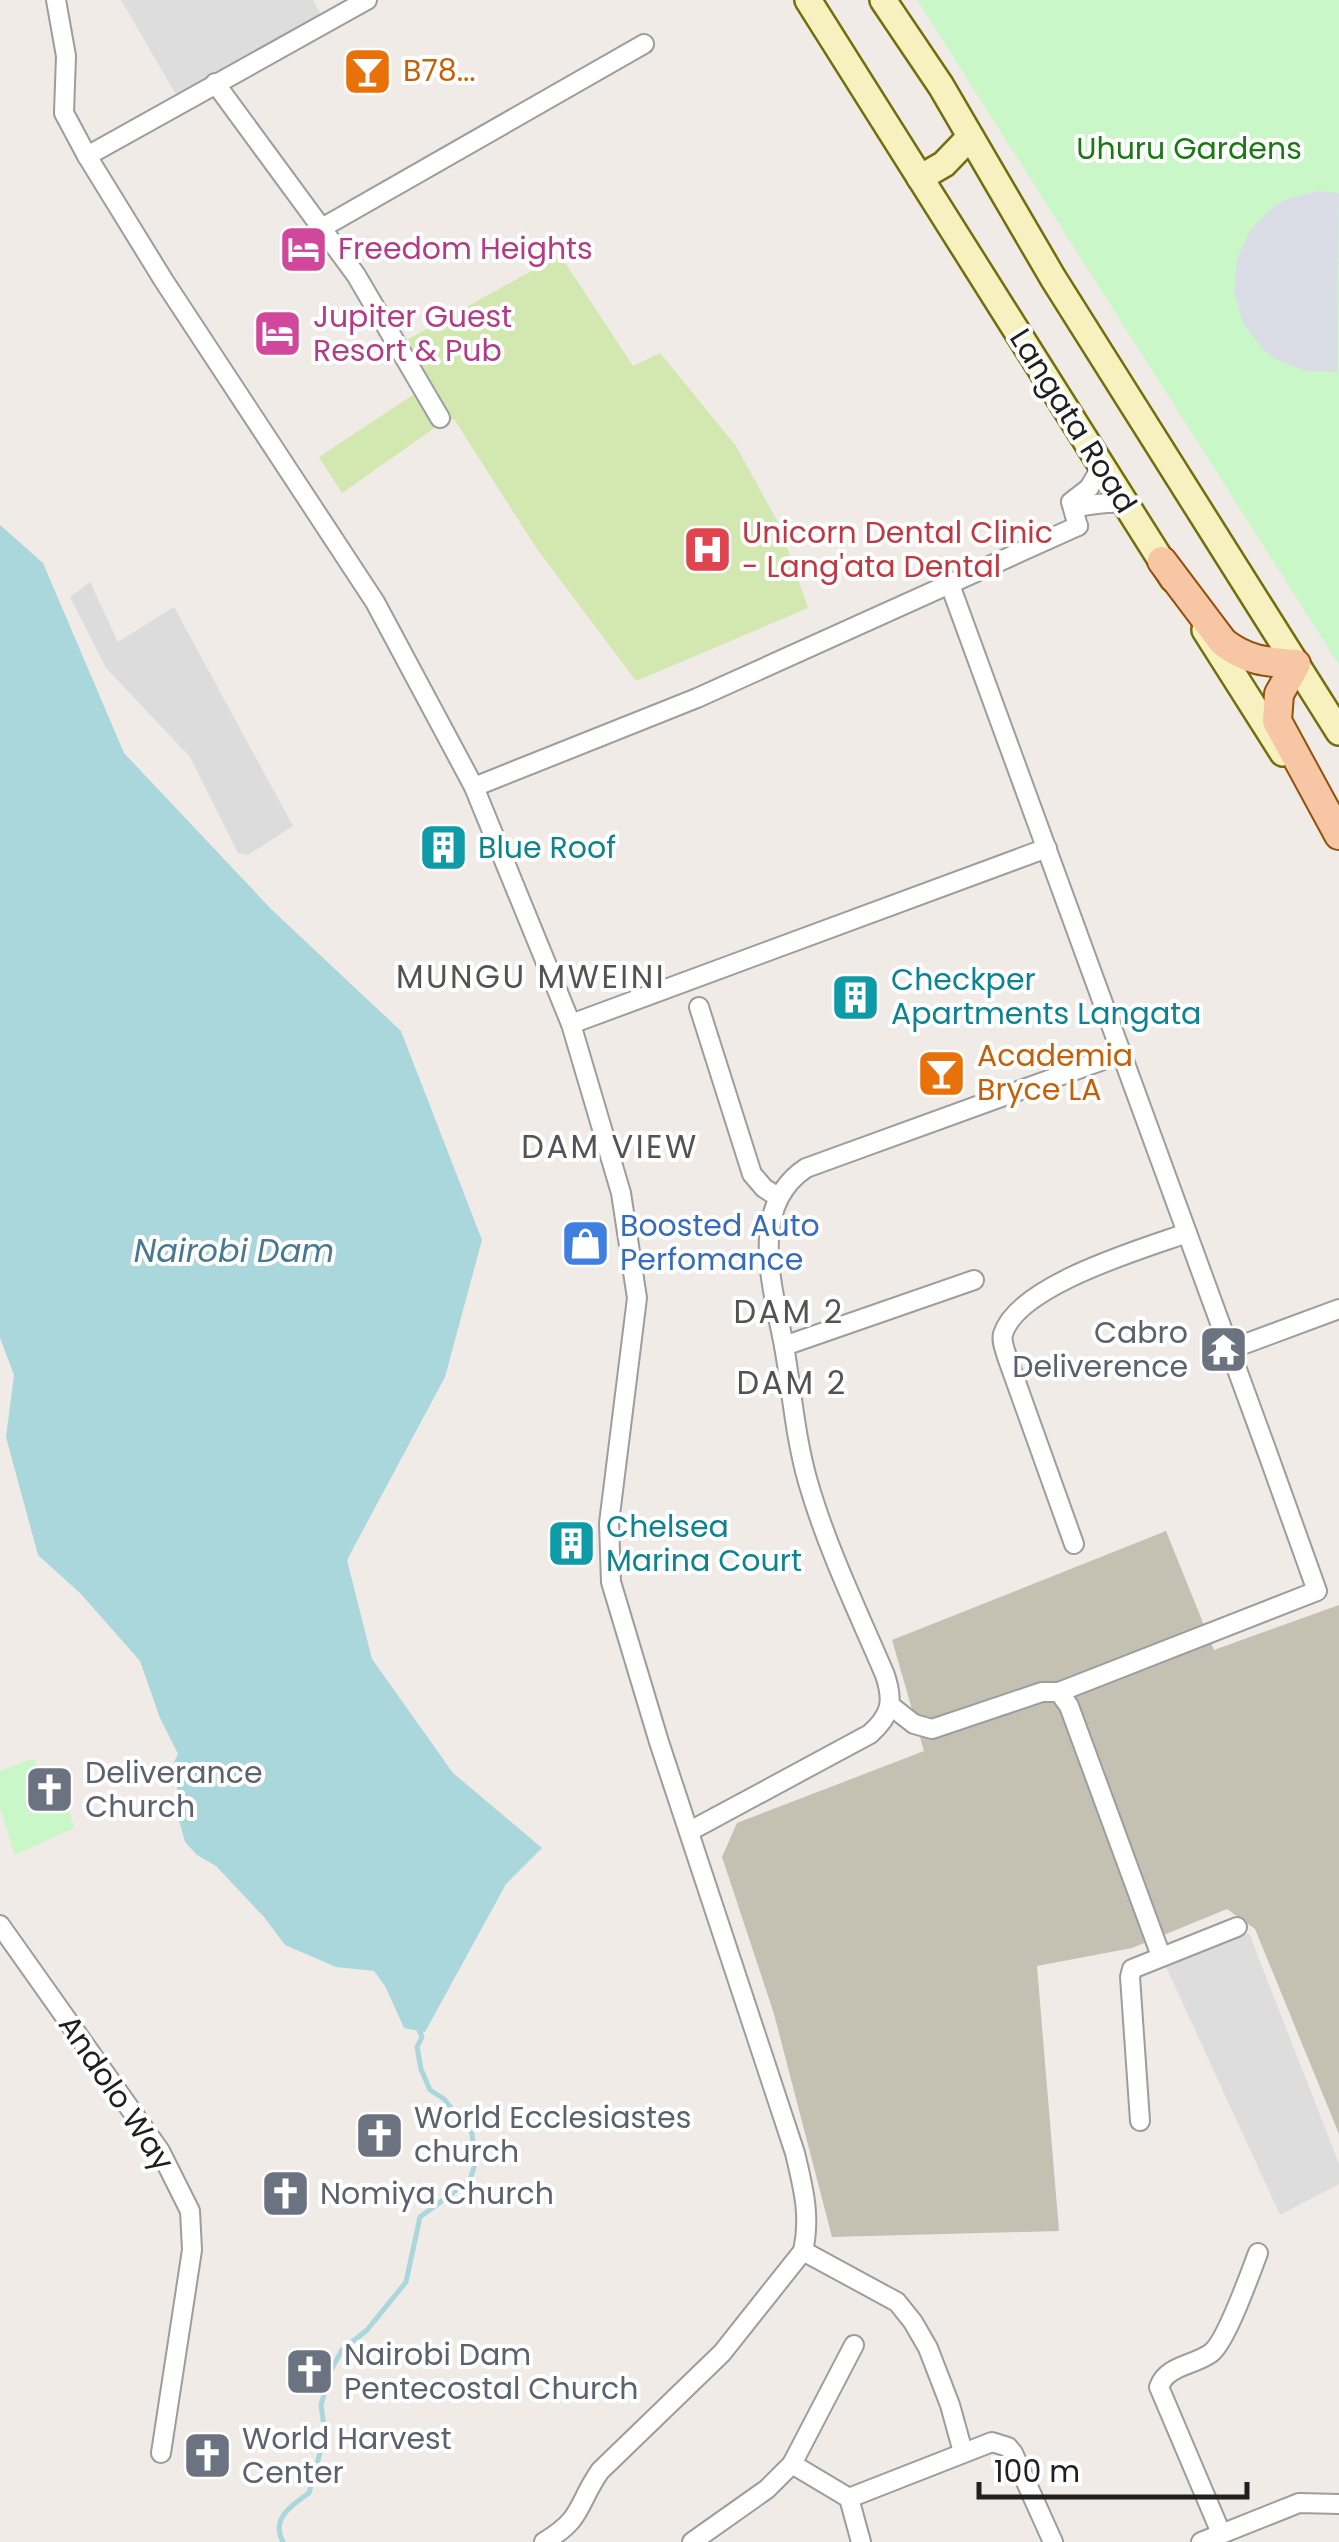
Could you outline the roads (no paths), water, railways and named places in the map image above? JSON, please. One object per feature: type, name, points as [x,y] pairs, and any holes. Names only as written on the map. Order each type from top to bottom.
[{"type":"main road","name":"Langata Road","points":[[808,0],[1339,838]]},
{"type":"main road","name":"Langata Road","points":[[883,0],[1339,732]]},
{"type":"main road","points":[[920,178],[944,164],[970,136]]},
{"type":"main road","points":[[1162,561],[1235,652],[1248,660],[1296,664],[1279,694],[1277,721],[1339,838]]},
{"type":"street","points":[[56,0],[66,56],[64,113],[174,296],[375,602],[474,787],[572,1024],[620,1193],[637,1298],[608,1523],[611,1582],[648,1707],[795,2153],[807,2212],[803,2251],[722,2353],[600,2471],[576,2518],[578,2538]]},
{"type":"street","points":[[87,156],[367,0]]},
{"type":"street","points":[[320,229],[644,44]]},
{"type":"street","points":[[215,83],[356,275],[440,418]]},
{"type":"street","points":[[1078,526],[1070,502],[1089,488],[1102,466]]},
{"type":"street","points":[[1078,526],[1074,508],[1126,503]]},
{"type":"street","points":[[474,787],[697,698],[1078,526]]},
{"type":"street","points":[[891,1706],[914,1724],[932,1729],[1042,1692],[1058,1692],[1317,1591],[949,582]]},
{"type":"street","points":[[572,1024],[1047,848]]},
{"type":"street","points":[[699,1007],[752,1174],[778,1197]]},
{"type":"street","points":[[690,1831],[870,1734],[891,1706],[892,1696],[808,1481],[769,1268],[771,1220],[778,1197],[789,1181],[806,1168],[1120,1054]]},
{"type":"street","points":[[1074,1544],[1007,1357],[1004,1333],[1026,1304],[1056,1285],[1187,1233]]},
{"type":"street","points":[[784,1346],[974,1280]]},
{"type":"street","points":[[1231,1349],[1339,1309]]},
{"type":"street","points":[[1058,1692],[1069,1706],[1161,1956]]},
{"type":"street","name":"Andolo Way","points":[[0,1925],[160,2151],[190,2211],[192,2250],[160,2453]]},
{"type":"street","points":[[1140,2121],[1130,1977],[1137,1965],[1237,1927]]},
{"type":"street","points":[[803,2251],[896,2302],[914,2322],[950,2406],[963,2452]]},
{"type":"street","points":[[1221,2533],[1160,2387],[1167,2373],[1218,2346],[1258,2253]]},
{"type":"street","points":[[692,2542],[767,2488],[792,2464],[854,2344]]},
{"type":"street","points":[[849,2498],[992,2442],[1014,2453],[1053,2542]]},
{"type":"street","points":[[792,2464],[849,2498],[862,2542]]},
{"type":"street","points":[[1202,2542],[1299,2503],[1339,2504]]},
{"type":"street","points":[[544,2542],[576,2518]]},
{"type":"water","name":"Nairobi Dam","points":[[0,525],[43,563],[124,753],[271,909],[401,1031],[482,1240],[445,1377],[347,1560],[372,1659],[453,1773],[542,1848],[506,1884],[425,2032],[404,2028],[374,1971],[336,1967],[285,1945],[216,1866],[185,1842],[175,1806],[178,1792],[171,1768],[178,1754],[160,1718],[140,1661],[81,1594],[38,1555],[6,1437],[14,1375],[0,1338]]},
{"type":"waterway","points":[[283,2542],[281,2520],[309,2493],[325,2434],[321,2405],[331,2370],[342,2350],[367,2330],[406,2282],[420,2217],[470,2180],[475,2164],[472,2133],[444,2099],[430,2090],[421,2069],[417,2047],[422,2037],[418,2027]]},
{"type":"place","name":"B78...","points":[[368,71]]},
{"type":"place","name":"Freedom Heights","points":[[303,249]]},
{"type":"place","name":"Jupiter Guest Resort & Pub","points":[[278,334]]},
{"type":"place","name":"Unicorn Dental Clinic - Lang'ata Dental","points":[[707,550]]},
{"type":"place","name":"Blue Roof","points":[[443,848]]},
{"type":"place","name":"Checkper Apartments Langata","points":[[856,997]]},
{"type":"place","name":"Academia Bryce LA","points":[[942,1073]]},
{"type":"place","name":"Boosted Auto Perfomance","points":[[585,1243]]},
{"type":"place","name":"Cabro Deliverence","points":[[1223,1350]]},
{"type":"place","name":"Chelsea Marina Court","points":[[571,1544]]},
{"type":"place","name":"Deliverance Church","points":[[50,1790]]},
{"type":"place","name":"World Ecclesiastes church","points":[[379,2135]]},
{"type":"place","name":"Nomiya Church","points":[[285,2194]]},
{"type":"place","name":"Nairobi Dam Pentecostal Church","points":[[309,2372]]},
{"type":"place","name":"World Harvest Center","points":[[207,2456]]},
{"type":"district","name":"MUNGU MWEINI","points":[[531,977]]},
{"type":"district","name":"DAM VIEW","points":[[610,1147]]},
{"type":"district","name":"DAM 2","points":[[789,1312]]},
{"type":"district","name":"DAM 2","points":[[792,1383]]},
{"type":"park label","name":"Uhuru Gardens","points":[[1189,149]]}]
